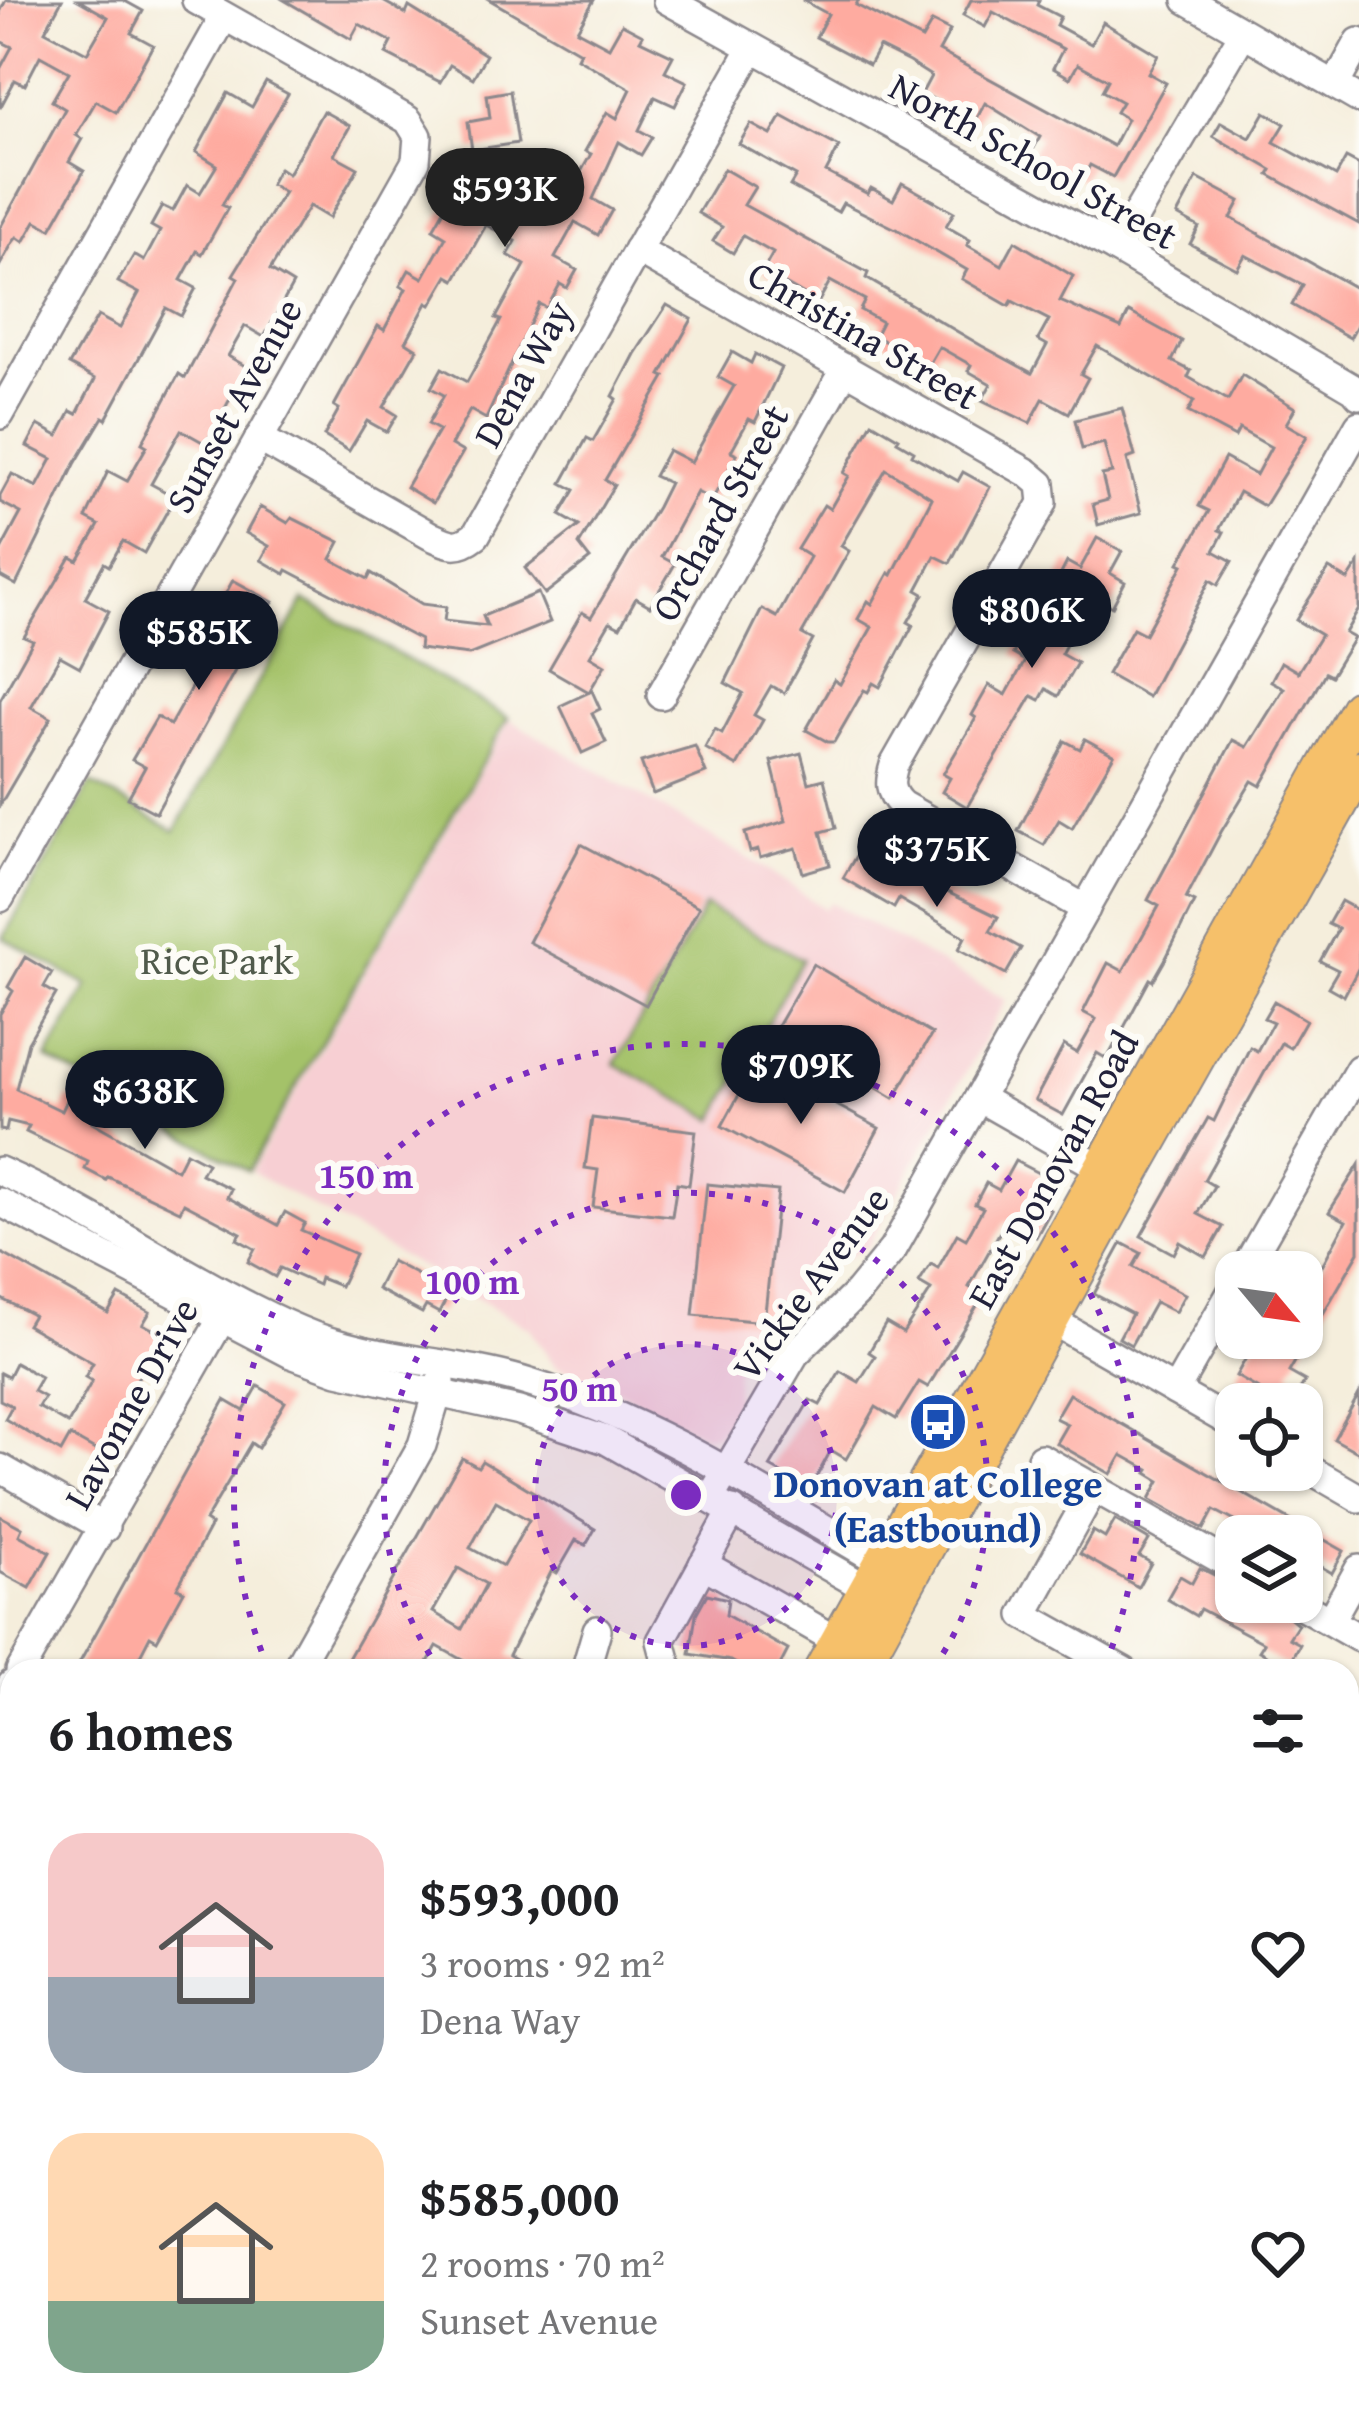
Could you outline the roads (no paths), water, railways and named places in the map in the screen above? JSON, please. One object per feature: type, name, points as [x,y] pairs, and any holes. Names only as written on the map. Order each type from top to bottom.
[{"type":"main road","name":"East Donovan Road","points":[[841,1659],[888,1584],[1113,1174],[1359,708]]},
{"type":"main road","name":"East Donovan Road","points":[[1113,1174],[1359,769]]},
{"type":"street","points":[[0,415],[224,16],[196,0]]},
{"type":"street","name":"North School Street","points":[[667,0],[1116,249],[1359,395]]},
{"type":"street","points":[[1187,0],[1347,92],[1359,43]]},
{"type":"street","name":"Sunset Avenue","points":[[0,898],[416,161],[418,136],[408,120],[224,16]]},
{"type":"street","points":[[1116,249],[1244,33]]},
{"type":"street","name":"Dena Way","points":[[259,438],[431,536],[454,547],[464,545],[476,535],[752,49]]},
{"type":"street","name":"Christina Street","points":[[637,250],[1041,484],[1043,503],[889,781],[893,796],[1086,909]]},
{"type":"street","name":"Orchard Street","points":[[661,695],[846,368]]},
{"type":"street","name":"Vickie Avenue","points":[[666,1659],[661,1641],[704,1564],[727,1471],[796,1354],[893,1249],[1359,425]]},
{"type":"street","points":[[1255,1251],[1359,1070]]},
{"type":"street","points":[[979,1097],[1113,1174]]},
{"type":"street","points":[[0,1171],[53,1195],[291,1354],[338,1371],[519,1411],[606,1440],[722,1504],[888,1584]]},
{"type":"street","points":[[0,1202],[228,1308],[346,1347],[526,1381],[610,1411],[727,1471],[888,1584]]},
{"type":"street","name":"Lavonne Drive","points":[[27,1659],[228,1308]]},
{"type":"street","points":[[1037,1312],[1215,1414]]},
{"type":"street","points":[[1175,1391],[1215,1321]]},
{"type":"street","points":[[302,1659],[422,1445],[444,1366]]},
{"type":"street","points":[[1040,1458],[1215,1556]]},
{"type":"street","points":[[0,1468],[105,1528]]},
{"type":"street","points":[[1323,1477],[1359,1498]]},
{"type":"street","points":[[1094,1488],[1024,1616],[1102,1659]]},
{"type":"street","points":[[704,1564],[837,1659]]},
{"type":"street","points":[[1349,1626],[1359,1569]]},
{"type":"street","points":[[589,1659],[597,1630]]},
{"type":"place","name":"Donovan at College (Eastbound)","points":[[938,1422]]},
{"type":"park label","name":"Rice Park","points":[[217,959]]}]
